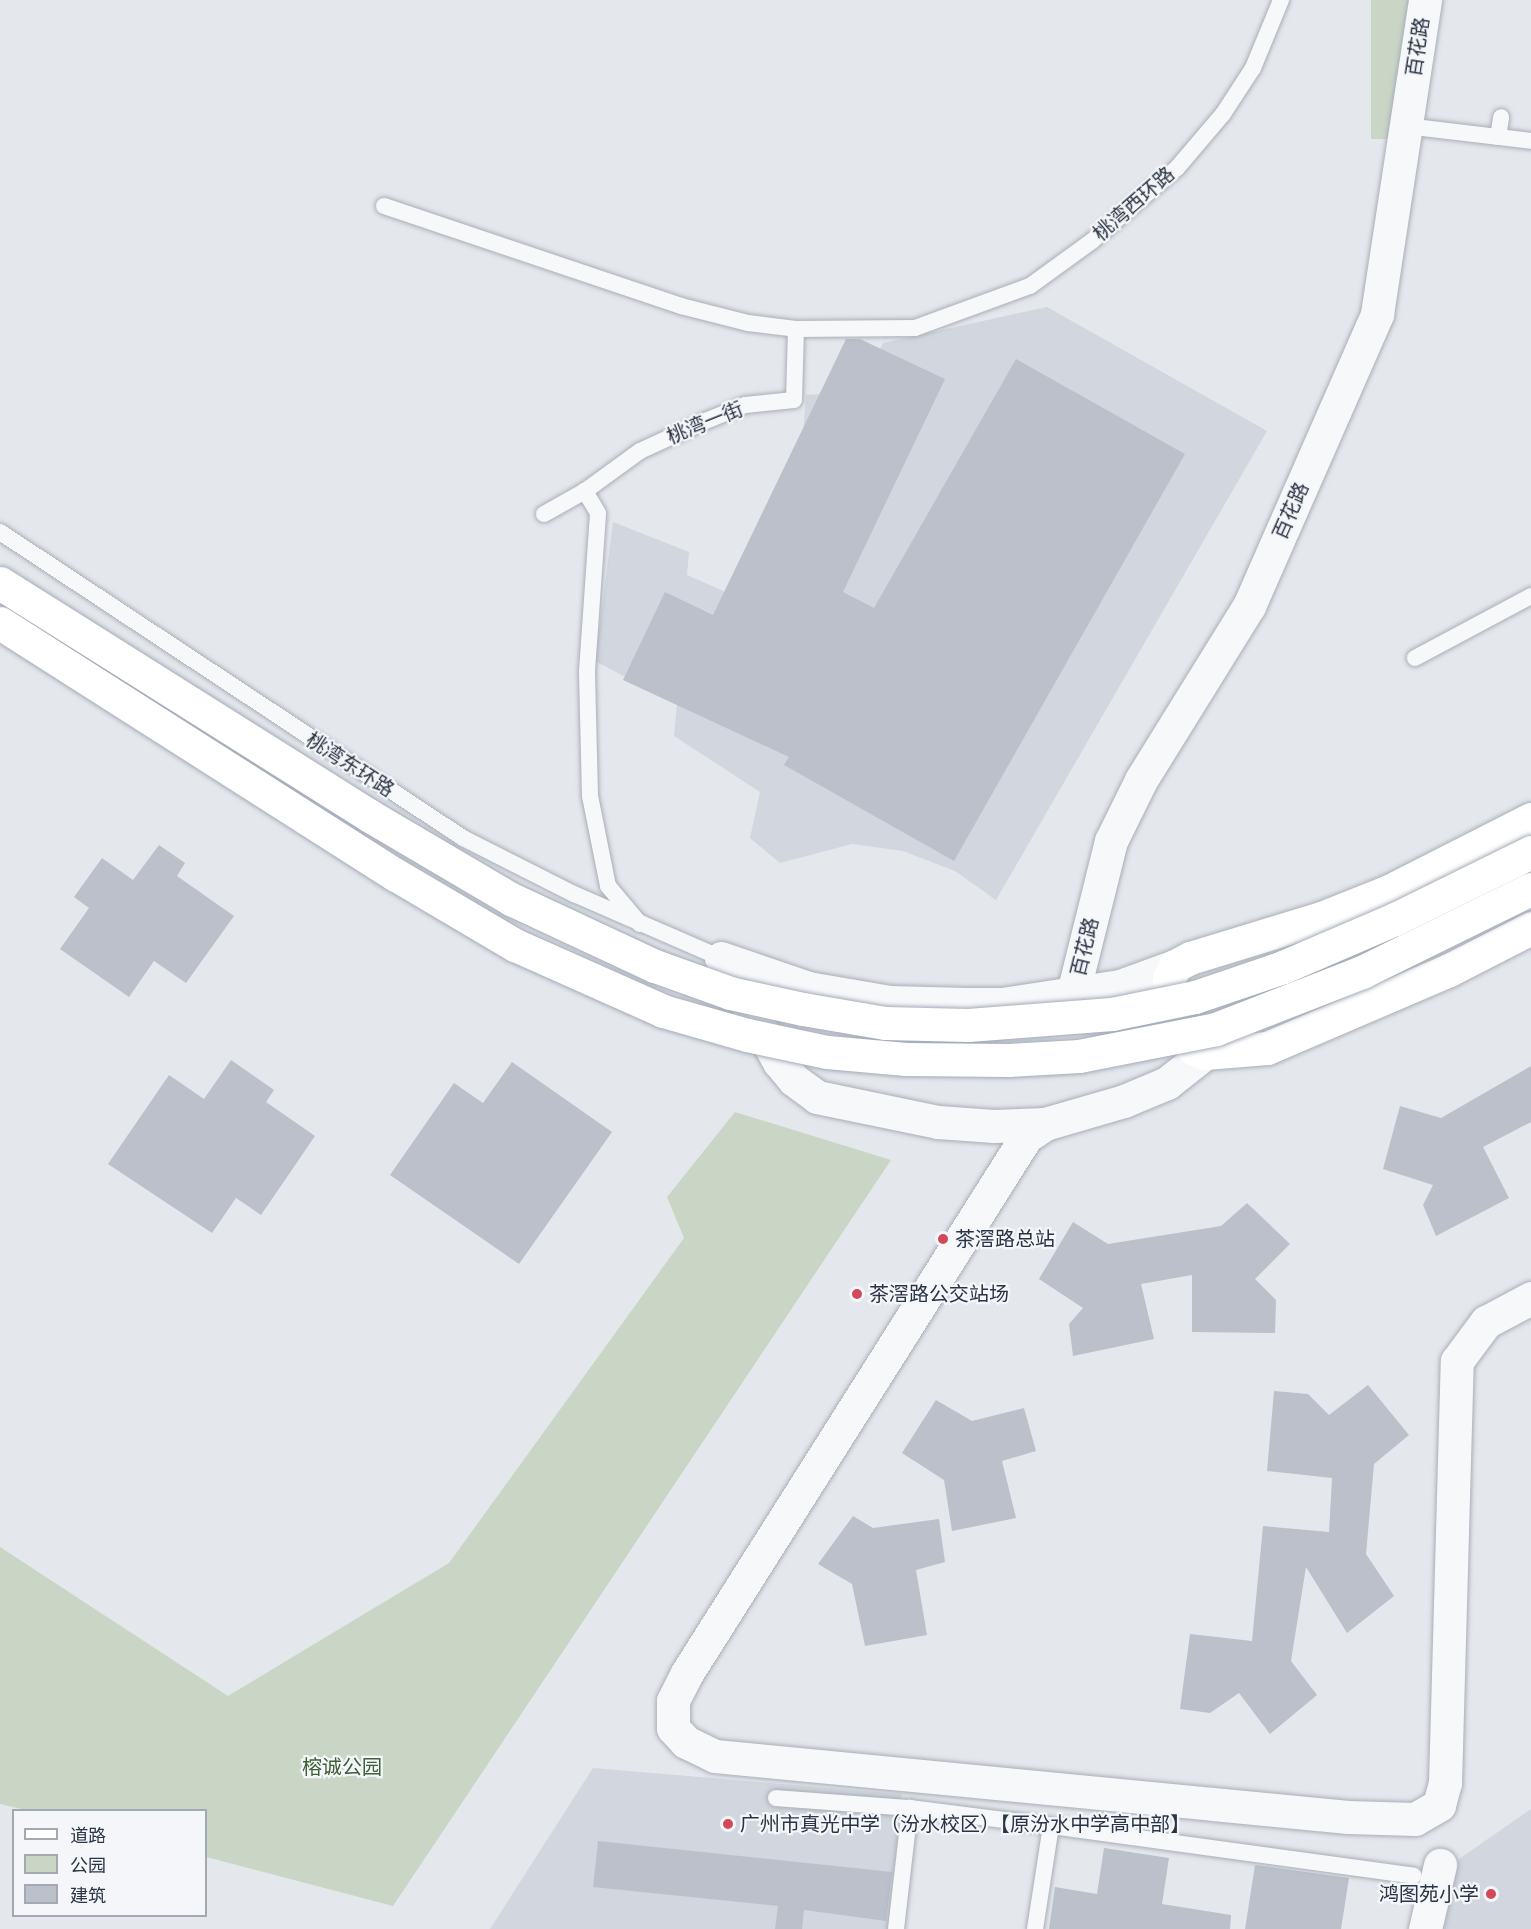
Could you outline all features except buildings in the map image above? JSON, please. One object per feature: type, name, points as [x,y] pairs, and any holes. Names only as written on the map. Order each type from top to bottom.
[{"type":"main road","points":[[0,583],[370,816],[511,899],[655,966],[730,993],[803,1010],[885,1023],[978,1024],[1112,1014],[1195,997],[1293,963],[1531,852]]},
{"type":"main road","points":[[0,623],[396,874],[515,945],[663,1011],[747,1035],[827,1052],[906,1059],[1008,1060],[1079,1056],[1205,1031],[1282,1006],[1362,972],[1531,889]]},
{"type":"main road","points":[[1531,819],[1389,891],[1175,966],[1169,979],[1169,1004],[1175,1027],[1193,1047],[1205,1053],[1267,1048],[1315,1030],[1531,928]]},
{"type":"street","name":"百花路","points":[[1073,993],[1111,841],[1141,780],[1249,606],[1377,314],[1425,0]]},
{"type":"street","points":[[721,958],[808,988],[890,1002]]},
{"type":"street","points":[[721,958],[758,1017],[779,1062],[794,1080],[817,1097],[938,1122],[994,1126],[1045,1124],[1124,1101],[1167,1083],[1205,1053]]},
{"type":"street","points":[[837,1102],[817,1086],[807,1068],[804,1039],[810,1022],[832,1004],[890,1002],[1002,1004],[1120,986],[1175,966]]},
{"type":"street","points":[[1045,1124],[1026,1137],[991,1188],[796,1498],[673,1701],[673,1728],[686,1742],[715,1756],[1336,1816],[1415,1819],[1439,1805],[1445,1782],[1457,1362],[1486,1322],[1531,1298]]},
{"type":"street","points":[[1425,1929],[1427,1871]]},
{"type":"lane","name":"桃湾西环路","points":[[796,329],[915,328],[1030,286],[1092,241],[1177,168],[1223,114],[1254,68],[1281,0]]},
{"type":"lane","points":[[1498,137],[1501,117]]},
{"type":"lane","points":[[1406,126],[1531,141]]},
{"type":"lane","points":[[384,206],[681,306],[748,323],[796,329]]},
{"type":"lane","name":"桃湾一街","points":[[544,514],[585,491],[640,451],[703,422],[745,405],[794,400],[796,329]]},
{"type":"lane","points":[[585,491],[598,513],[587,671],[590,796],[608,886],[640,924]]},
{"type":"lane","name":"桃湾东环路","points":[[0,532],[463,837],[640,924],[721,958]]},
{"type":"lane","points":[[1415,658],[1531,596]]},
{"type":"lane","points":[[776,1798],[910,1808],[1427,1871]]},
{"type":"lane","points":[[896,1929],[910,1808]]},
{"type":"lane","points":[[1035,1929],[1051,1826]]},
{"type":"shaded area","points":[[1047,307],[1267,431],[996,900],[955,871],[903,851],[852,844],[780,863],[750,838],[760,792],[674,736],[677,704],[595,661],[613,522],[689,552],[687,575],[762,608],[799,495],[806,395],[858,392],[883,343]]},
{"type":"shaded area","name":"广州市真光中学（汾水校区）【原汾水中学高中部】","points":[[593,1768],[902,1794],[888,1929],[490,1929]]},
{"type":"shaded area","name":"鸿图苑小学","points":[[1531,1809],[1531,1929],[1444,1929],[1459,1859]]},
{"type":"green space","points":[[1371,0],[1416,0],[1416,139],[1371,139]]},
{"type":"green space","name":"榕诚公园","points":[[735,1112],[891,1160],[393,1906],[207,1857],[207,1809],[22,1809],[0,1804],[0,1547],[228,1696],[449,1563],[684,1238],[667,1197]]},
{"type":"place","name":"茶滘路总站","points":[[943,1239]]},
{"type":"place","name":"茶滘路公交站场","points":[[857,1294]]},
{"type":"place","name":"广州市真光中学（汾水校区）【原汾水中学高中部】","points":[[728,1824]]},
{"type":"place","name":"鸿图苑小学","points":[[1491,1894]]}]
